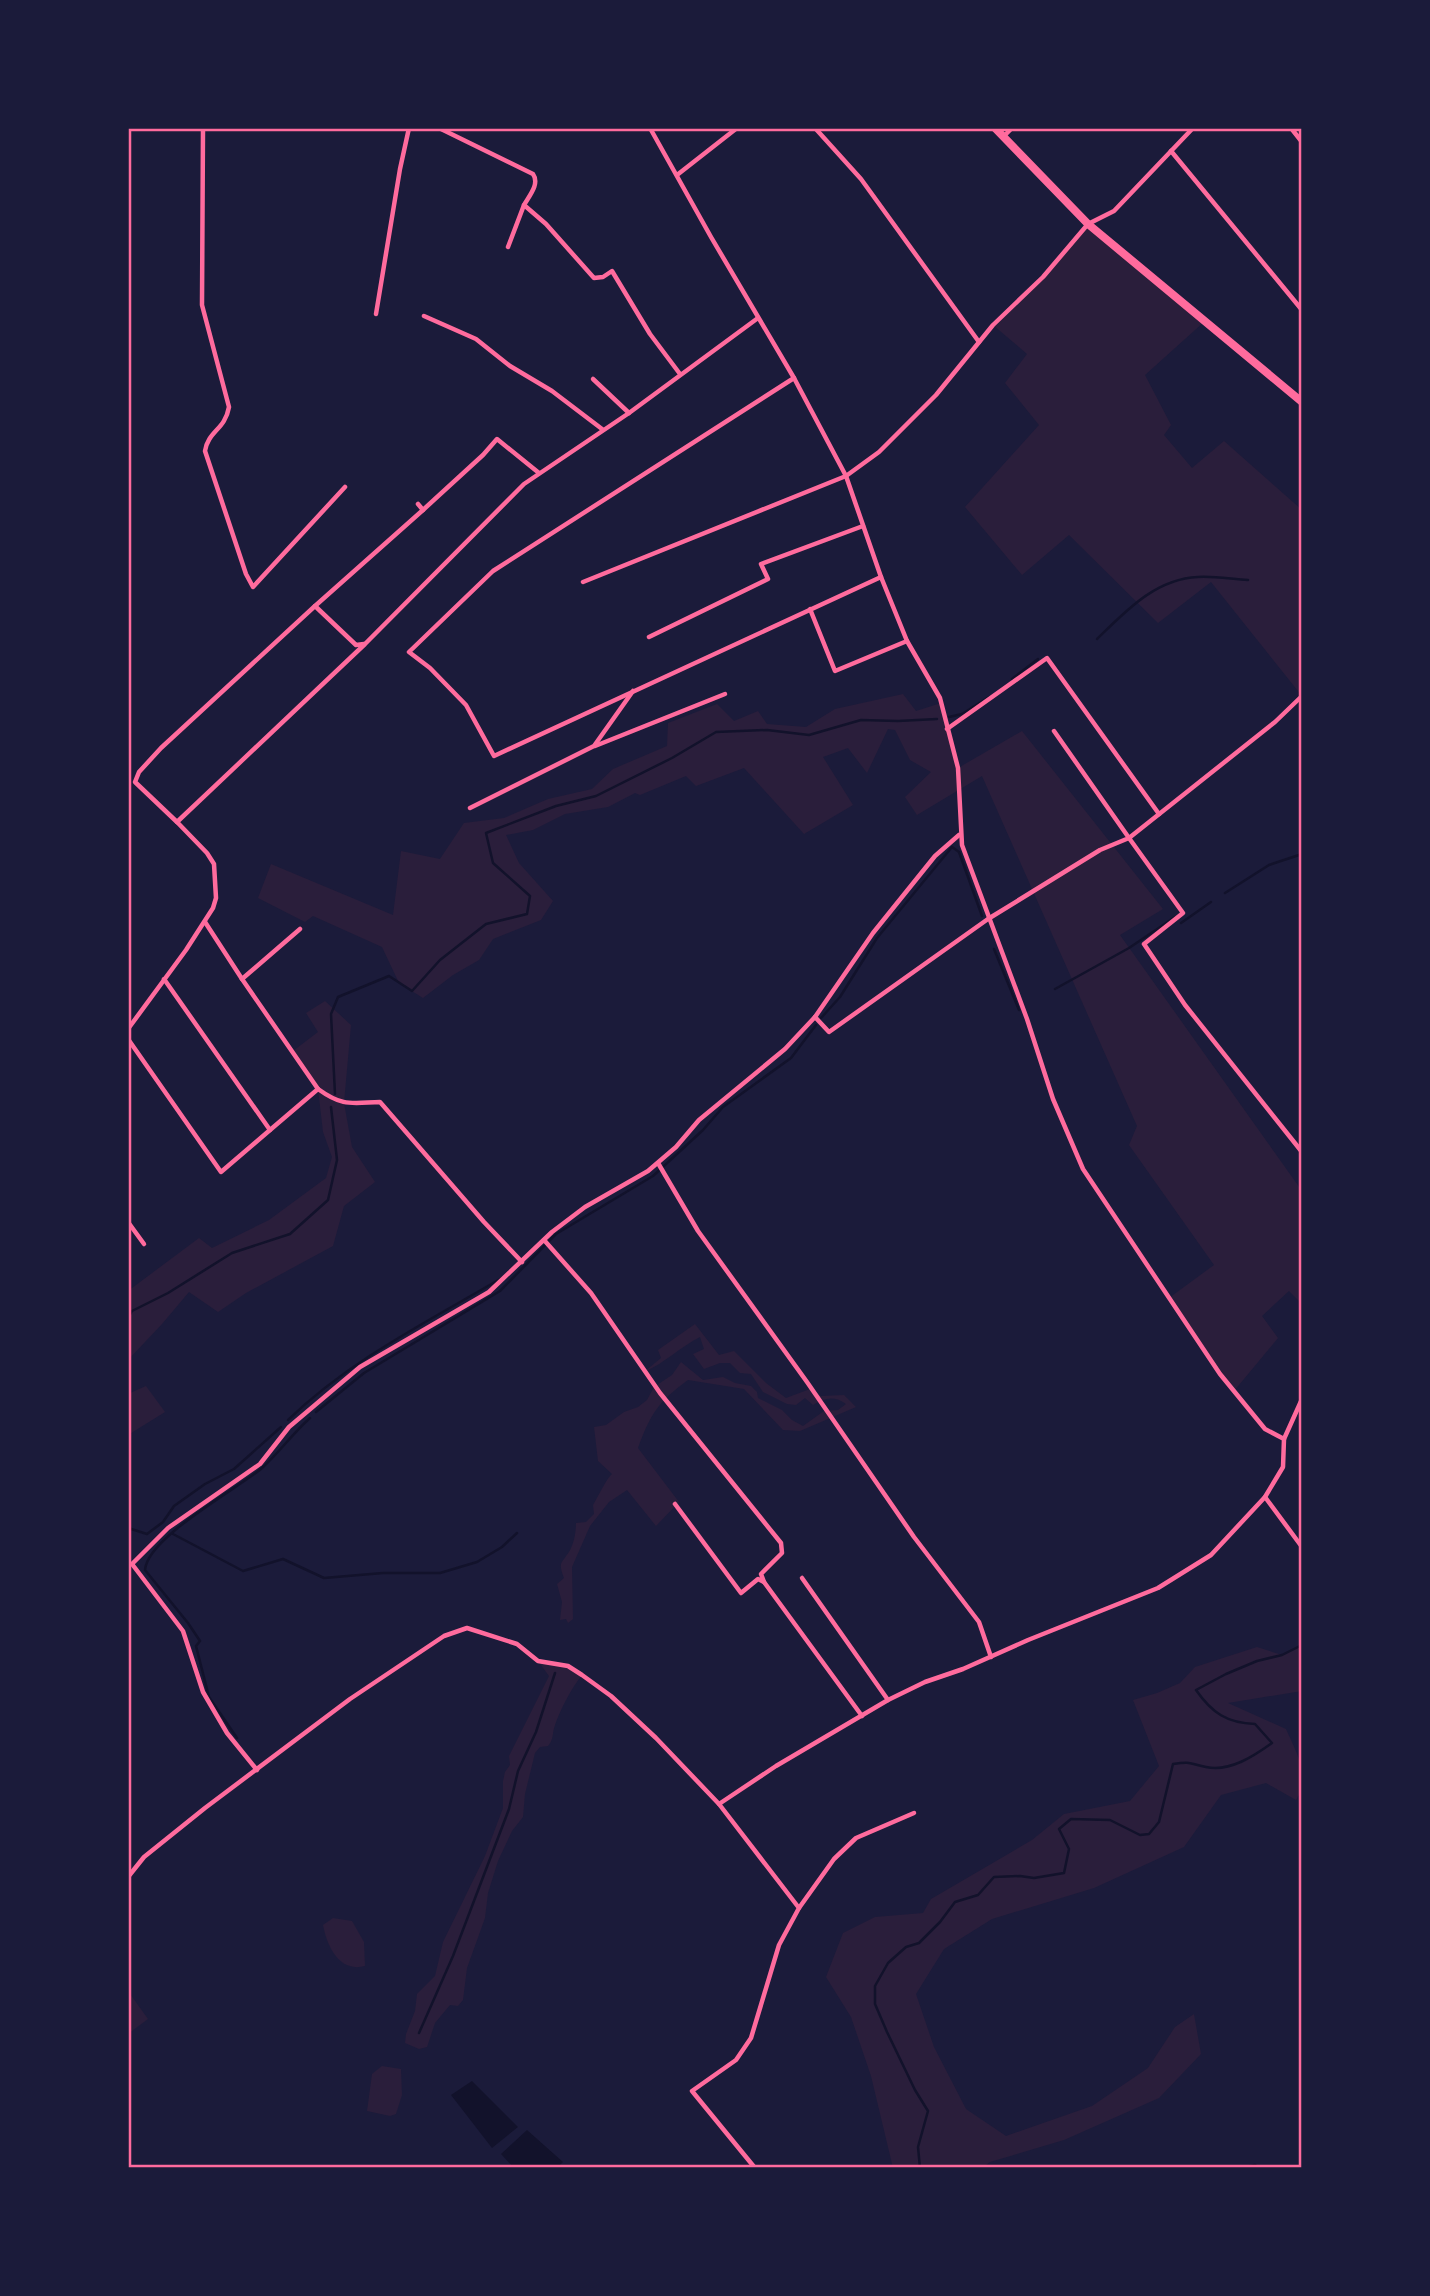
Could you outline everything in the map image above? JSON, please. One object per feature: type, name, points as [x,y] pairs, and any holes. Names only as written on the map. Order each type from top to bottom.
[{"type":"highway","points":[[995,128],[1088,224],[1302,402]]},
{"type":"street","points":[[203,128],[202,305],[229,407],[227,421],[206,441],[205,451],[246,574],[253,587],[345,487]]},
{"type":"street","points":[[376,314],[409,128]]},
{"type":"street","points":[[439,128],[533,174],[536,178],[508,247]]},
{"type":"street","points":[[650,128],[794,378],[846,476],[881,577],[907,641],[940,698],[958,768],[960,835],[1053,1099],[1083,1169],[1220,1374],[1265,1430],[1284,1439]]},
{"type":"street","points":[[677,175],[737,128]]},
{"type":"street","points":[[815,128],[861,179],[979,342]]},
{"type":"street","points":[[1002,137],[1013,128]]},
{"type":"street","points":[[583,582],[846,476],[879,452],[936,395],[993,325],[1043,277],[1088,224],[1114,211],[1193,128]]},
{"type":"street","points":[[1291,128],[1302,142]]},
{"type":"street","points":[[1171,152],[1302,310]]},
{"type":"street","points":[[524,205],[546,224],[594,278],[603,277],[612,271],[650,334],[680,374]]},
{"type":"street","points":[[424,316],[476,339],[510,366],[552,391],[602,429]]},
{"type":"street","points":[[177,822],[365,644],[524,484],[758,318]]},
{"type":"street","points":[[794,378],[493,571],[409,652],[466,705],[494,756],[881,577]]},
{"type":"street","points":[[593,379],[629,412]]},
{"type":"street","points":[[128,1029],[205,922],[216,898],[214,864],[207,853],[135,782],[139,772],[315,606],[483,455],[497,439],[539,473]]},
{"type":"street","points":[[418,504],[422,510]]},
{"type":"street","points":[[649,637],[768,579],[761,564],[863,526]]},
{"type":"street","points":[[315,606],[356,645],[365,644]]},
{"type":"street","points":[[810,609],[835,671],[907,641]]},
{"type":"street","points":[[947,729],[1047,658],[1159,814]]},
{"type":"street","points":[[594,746],[633,690]]},
{"type":"street","points":[[470,808],[594,746],[725,694]]},
{"type":"street","points":[[815,1017],[829,1032],[988,919],[1100,850],[1129,838],[1275,722],[1302,696]]},
{"type":"street","points":[[1054,731],[1183,914],[1144,944],[1185,1005],[1302,1152]]},
{"type":"street","points":[[257,1770],[228,1733],[203,1692],[183,1631],[132,1564],[168,1528],[260,1464],[289,1427],[360,1367],[489,1292],[585,1206],[658,1163],[719,1102],[785,1049],[815,1017],[873,933],[935,856],[960,835]]},
{"type":"street","points":[[205,922],[318,1089],[332,1099],[344,1103],[380,1102],[484,1222],[523,1262]]},
{"type":"street","points":[[242,979],[300,929]]},
{"type":"street","points":[[164,979],[270,1130]]},
{"type":"street","points":[[128,1039],[221,1172],[318,1089]]},
{"type":"street","points":[[658,1163],[698,1231],[914,1537],[979,1622],[991,1657]]},
{"type":"street","points":[[128,1222],[144,1244]]},
{"type":"street","points":[[544,1240],[592,1293],[660,1393],[781,1543],[782,1553],[761,1574],[764,1582],[862,1716]]},
{"type":"street","points":[[719,1804],[776,1766],[888,1700],[925,1682],[1158,1588],[1211,1555],[1265,1497],[1283,1467],[1284,1439],[1302,1399]]},
{"type":"street","points":[[1265,1497],[1302,1547]]},
{"type":"street","points":[[675,1504],[741,1593],[758,1579],[764,1582]]},
{"type":"street","points":[[802,1578],[888,1700]]},
{"type":"street","points":[[128,1877],[144,1857],[350,1699],[444,1636],[467,1629],[517,1644],[538,1661],[568,1666],[629,1713],[719,1804],[799,1909]]},
{"type":"street","points":[[755,2168],[692,2091],[737,2060],[751,2038],[779,1945],[799,1909],[834,1859],[856,1838],[914,1813]]},
{"type":"shaded area","points":[[1088,224],[1205,321],[1145,375],[1171,425],[1164,435],[1192,468],[1224,441],[1302,510],[1302,696],[1211,582],[1158,623],[1069,535],[1022,575],[965,507],[1039,425],[1005,383],[1027,354],[993,325],[1017,303]]},
{"type":"shaded area","points":[[903,694],[916,711],[941,703],[958,768],[1022,731],[1163,909],[1120,935],[1302,1191],[1302,1304],[1289,1291],[1262,1316],[1278,1338],[1234,1391],[1169,1298],[1214,1265],[1129,1145],[1137,1126],[982,776],[917,815],[905,797],[931,772],[910,760],[895,730],[888,729],[867,773],[848,748],[823,757],[853,805],[804,834],[744,768],[696,786],[686,776],[640,795],[635,793],[608,807],[565,814],[533,830],[506,835],[519,863],[553,901],[541,920],[493,939],[479,960],[453,975],[423,998],[399,983],[382,947],[313,916],[305,922],[258,898],[271,864],[393,915],[401,851],[440,859],[464,823],[504,818],[548,799],[592,789],[613,769],[667,746],[668,723],[717,704],[734,721],[758,711],[767,724],[806,727],[835,709]]},
{"type":"shaded area","points":[[325,1001],[351,1025],[344,1103],[352,1147],[375,1182],[344,1206],[333,1246],[246,1293],[218,1312],[189,1292],[128,1360],[128,1291],[199,1238],[212,1248],[269,1220],[326,1178],[332,1157],[323,1132],[318,1089],[293,1051],[318,1032],[306,1013]]},
{"type":"shaded area","points":[[695,1324],[719,1355],[734,1351],[766,1383],[786,1398],[810,1389],[821,1396],[844,1395],[856,1407],[800,1431],[783,1430],[744,1389],[688,1380],[657,1409],[638,1448],[679,1502],[656,1526],[627,1490],[609,1502],[590,1526],[572,1567],[573,1619],[568,1623],[566,1619],[560,1620],[562,1602],[557,1584],[564,1578],[561,1564],[572,1545],[576,1523],[586,1522],[594,1514],[593,1505],[612,1474],[598,1461],[594,1427],[606,1425],[624,1412],[638,1407],[647,1400],[654,1387],[672,1375],[681,1362],[703,1380],[723,1377],[751,1386],[757,1392],[758,1398],[782,1410],[803,1426],[824,1411],[838,1410],[846,1404],[830,1398],[813,1405],[805,1398],[796,1405],[787,1404],[763,1392],[751,1374],[740,1373],[730,1363],[720,1363],[704,1369],[693,1354],[704,1349],[700,1337],[644,1372],[661,1358],[658,1350]]},
{"type":"shaded area","points":[[146,1386],[165,1412],[128,1435],[128,1394]]},
{"type":"shaded area","points":[[1302,1645],[1302,1691],[1228,1703],[1286,1729],[1298,1755],[1302,1773],[1296,1800],[1266,1783],[1221,1795],[1184,1847],[1094,1888],[992,1919],[944,1949],[916,1994],[934,2047],[966,2109],[1006,2136],[1092,2106],[1148,2068],[1175,2027],[1194,2014],[1201,2054],[1159,2098],[1064,2140],[990,2162],[982,2168],[893,2168],[871,2076],[851,2017],[826,1977],[843,1933],[875,1917],[923,1913],[931,1899],[1032,1840],[1064,1814],[1130,1801],[1159,1766],[1133,1700],[1180,1683],[1195,1667],[1257,1647],[1282,1655]]},
{"type":"shaded area","points":[[538,1661],[568,1666],[582,1675],[563,1705],[550,1743],[540,1747],[535,1753],[525,1794],[523,1817],[512,1831],[498,1861],[488,1893],[485,1918],[467,1968],[463,2000],[458,2006],[450,2005],[435,2023],[427,2047],[419,2049],[405,2043],[415,2011],[417,1994],[435,1976],[443,1942],[485,1856],[503,1808],[503,1781],[510,1765],[509,1756],[549,1676]]},
{"type":"shaded area","points":[[333,1918],[352,1921],[364,1942],[365,1966],[348,1966],[341,1962],[331,1949],[323,1925]]},
{"type":"shaded area","points":[[128,1991],[148,2019],[128,2034]]},
{"type":"shaded area","points":[[382,2066],[401,2069],[402,2095],[396,2114],[390,2116],[367,2111],[372,2074]]},
{"type":"shaded area","points":[[472,2081],[518,2127],[492,2148],[451,2095]]},
{"type":"shaded area","points":[[527,2130],[563,2162],[557,2168],[514,2168],[501,2154]]},
{"type":"waterway","points":[[1097,639],[1142,598],[1168,584],[1198,577],[1248,580]]},
{"type":"waterway","points":[[1012,679],[1038,659]]},
{"type":"waterway","points":[[949,717],[962,714],[989,697]]},
{"type":"waterway","points":[[335,1094],[331,1014],[338,997],[389,976],[412,991],[440,960],[486,924],[527,914],[530,896],[493,863],[486,833],[556,806],[596,796],[672,758],[716,732],[767,730],[809,735],[861,720],[937,719]]},
{"type":"waterway","points":[[821,1018],[840,997],[877,938],[952,847],[959,852],[982,916]]},
{"type":"waterway","points":[[1225,893],[1269,865],[1302,854]]},
{"type":"waterway","points":[[1181,923],[1211,902]]},
{"type":"waterway","points":[[1055,989],[1129,948],[1175,917]]},
{"type":"waterway","points":[[994,949],[1019,1010]]},
{"type":"waterway","points":[[316,1412],[364,1373],[500,1291],[556,1234],[653,1176],[703,1130],[723,1107],[791,1058],[816,1025]]},
{"type":"waterway","points":[[128,1318],[132,1311],[168,1293],[232,1253],[290,1234],[328,1200],[337,1160],[331,1107]]},
{"type":"waterway","points":[[288,1420],[312,1398],[363,1360],[500,1279]]},
{"type":"waterway","points":[[237,1738],[209,1697],[196,1646],[200,1641],[145,1570],[149,1557],[160,1544],[194,1515],[261,1469],[310,1418]]},
{"type":"waterway","points":[[128,1528],[147,1534],[163,1522],[174,1506],[205,1484],[234,1469],[281,1427]]},
{"type":"waterway","points":[[173,1534],[243,1571],[283,1559],[324,1578],[383,1573],[440,1573],[477,1562],[502,1547],[517,1533]]},
{"type":"waterway","points":[[920,2168],[918,2147],[928,2111],[915,2090],[875,2004],[875,1986],[888,1963],[906,1947],[919,1943],[955,1902],[978,1895],[994,1877],[1034,1878],[1064,1873],[1069,1849],[1059,1829],[1071,1819],[1110,1820],[1140,1835],[1149,1834],[1159,1822],[1173,1764],[1224,1767],[1250,1758],[1272,1743],[1255,1724],[1236,1722],[1214,1711],[1196,1690],[1226,1674],[1257,1661],[1282,1655],[1302,1645]]},
{"type":"waterway","points":[[419,2033],[453,1956],[509,1809],[518,1771],[536,1732],[555,1673]]},
{"type":"waterway","points":[[1241,2168],[1255,2165],[1259,2168]]}]
